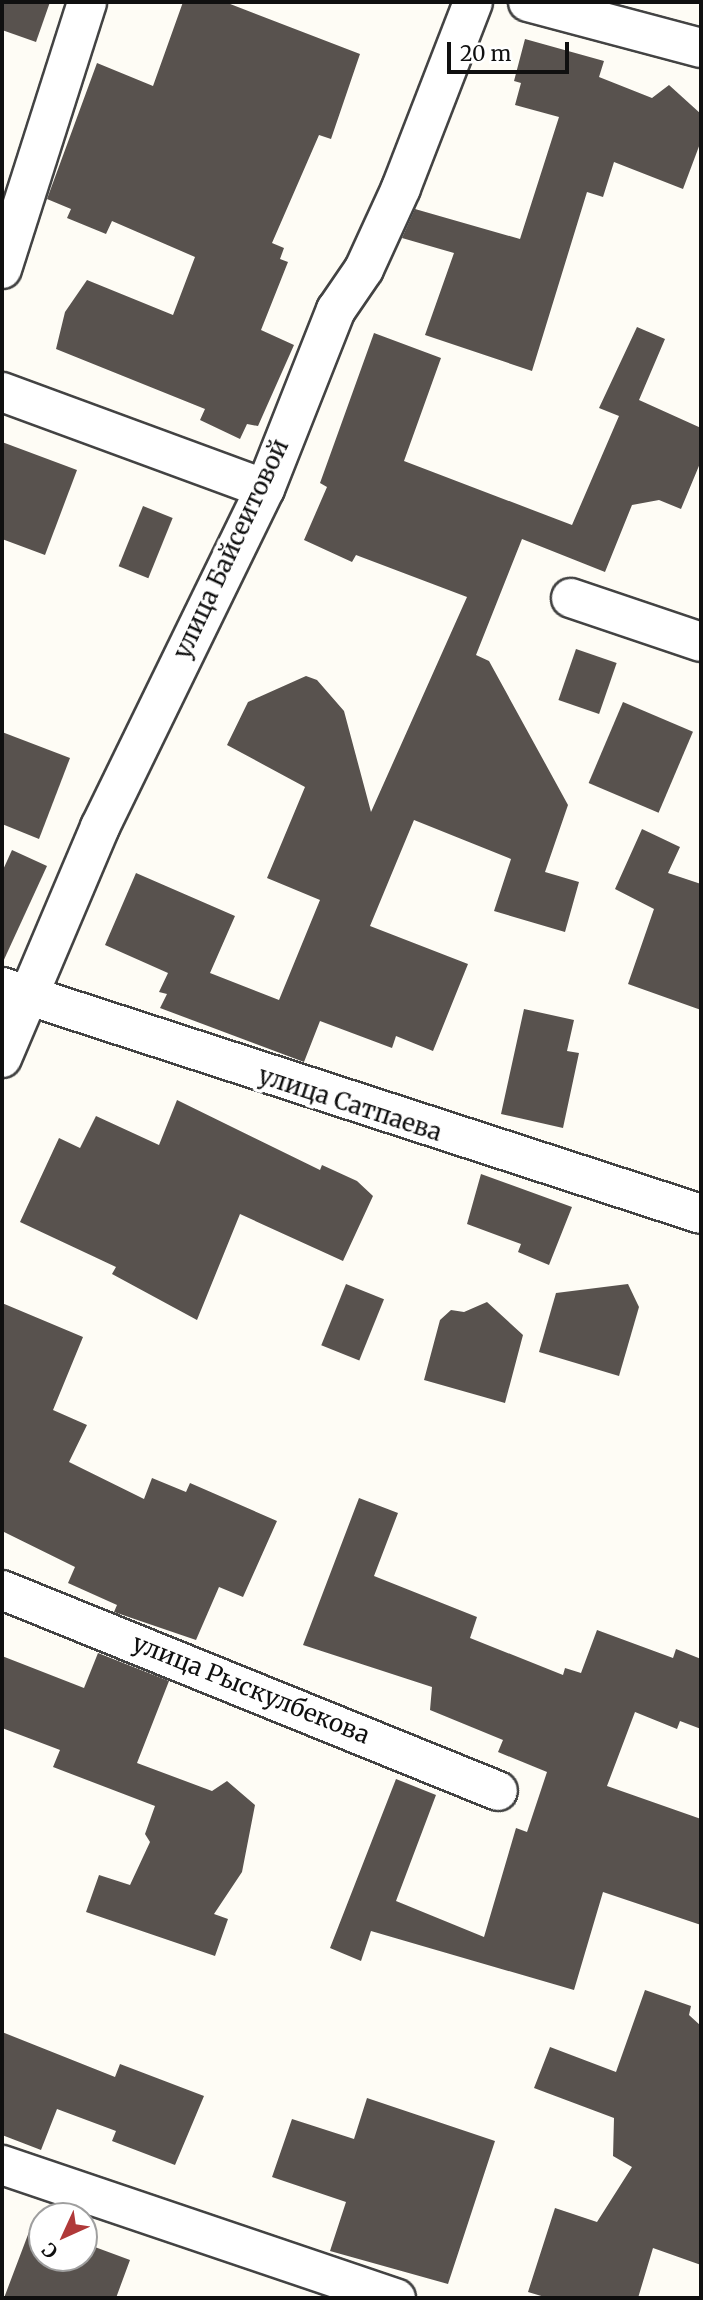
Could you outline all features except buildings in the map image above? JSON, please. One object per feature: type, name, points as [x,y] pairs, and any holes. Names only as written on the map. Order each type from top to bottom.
[{"type":"street","points":[[2,269],[87,2]]},
{"type":"street","name":"улица Байсеитовой","points":[[2,1058],[14,992],[204,605],[265,489],[336,310],[363,269],[401,188],[473,2]]},
{"type":"street","points":[[528,2],[701,48]]},
{"type":"street","points":[[2,391],[265,489]]},
{"type":"street","points":[[571,598],[701,642]]},
{"type":"street","name":"улица Сатпаева","points":[[14,992],[701,1214]]},
{"type":"street","name":"улица Рыскулбекова","points":[[2,1590],[498,1791]]},
{"type":"street","points":[[2,2165],[396,2298]]}]
